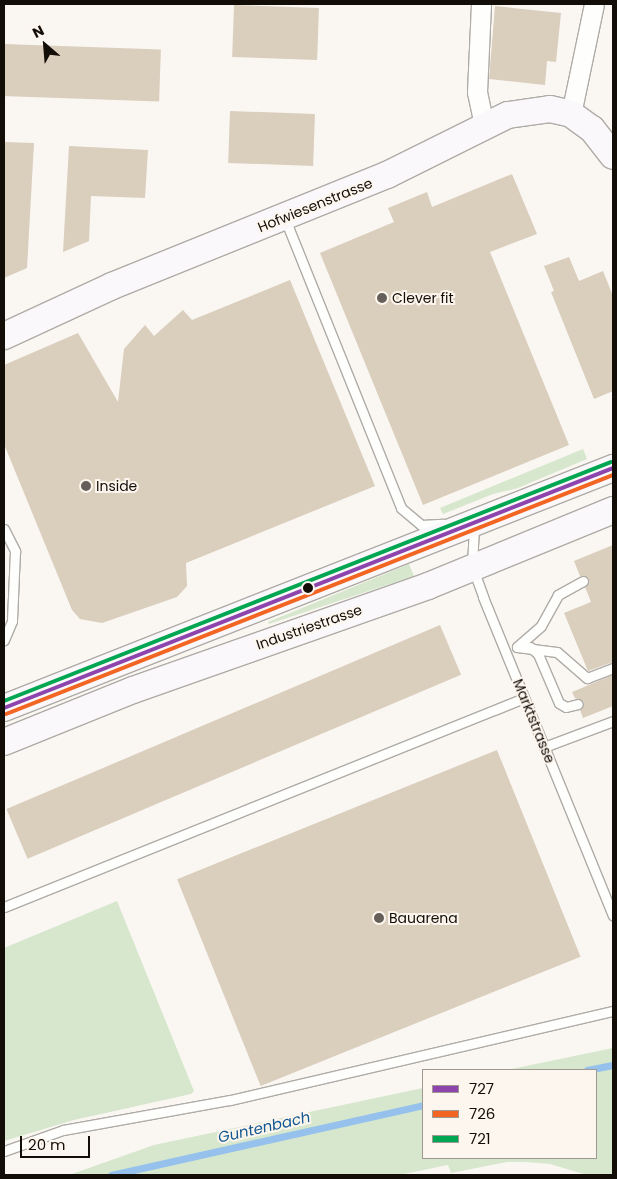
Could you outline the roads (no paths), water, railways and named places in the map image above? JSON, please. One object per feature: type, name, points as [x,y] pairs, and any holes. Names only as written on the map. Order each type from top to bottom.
[{"type":"main road","name":"Hofwiesenstrasse","points":[[4,336],[112,286],[387,176],[484,125],[528,110],[571,114]]},
{"type":"main road","points":[[571,114],[592,129],[613,156]]},
{"type":"main road","points":[[4,708],[613,468]]},
{"type":"main road","name":"Industriestrasse","points":[[4,742],[133,690],[428,586],[472,566],[613,510]]},
{"type":"street","points":[[482,4],[477,92],[484,125]]},
{"type":"street","points":[[571,114],[594,4]]},
{"type":"lane","points":[[284,217],[401,508],[421,525],[474,523]]},
{"type":"lane","name":"Marktstrasse","points":[[474,523],[472,566],[505,652],[613,916]]},
{"type":"lane","points":[[4,528],[15,551],[12,622],[4,640]]},
{"type":"lane","points":[[505,652],[517,647],[541,626],[558,595],[583,582]]},
{"type":"lane","points":[[517,647],[530,647],[557,652],[587,678],[613,668]]},
{"type":"lane","points":[[530,647],[538,654],[559,703],[566,707],[578,704]]},
{"type":"lane","points":[[4,907],[524,698]]},
{"type":"lane","points":[[544,748],[613,721]]},
{"type":"lane","points":[[4,1151],[63,1130],[230,1100],[613,1011]]},
{"type":"waterway","name":"Guntenbach","points":[[592,1069],[613,1065]]},
{"type":"waterway","name":"Guntenbach","points":[[111,1175],[422,1105]]},
{"type":"place","name":"Clever fit","points":[[382,298]]},
{"type":"place","name":"Inside","points":[[86,486]]},
{"type":"place","name":"Bauarena","points":[[379,918]]}]
